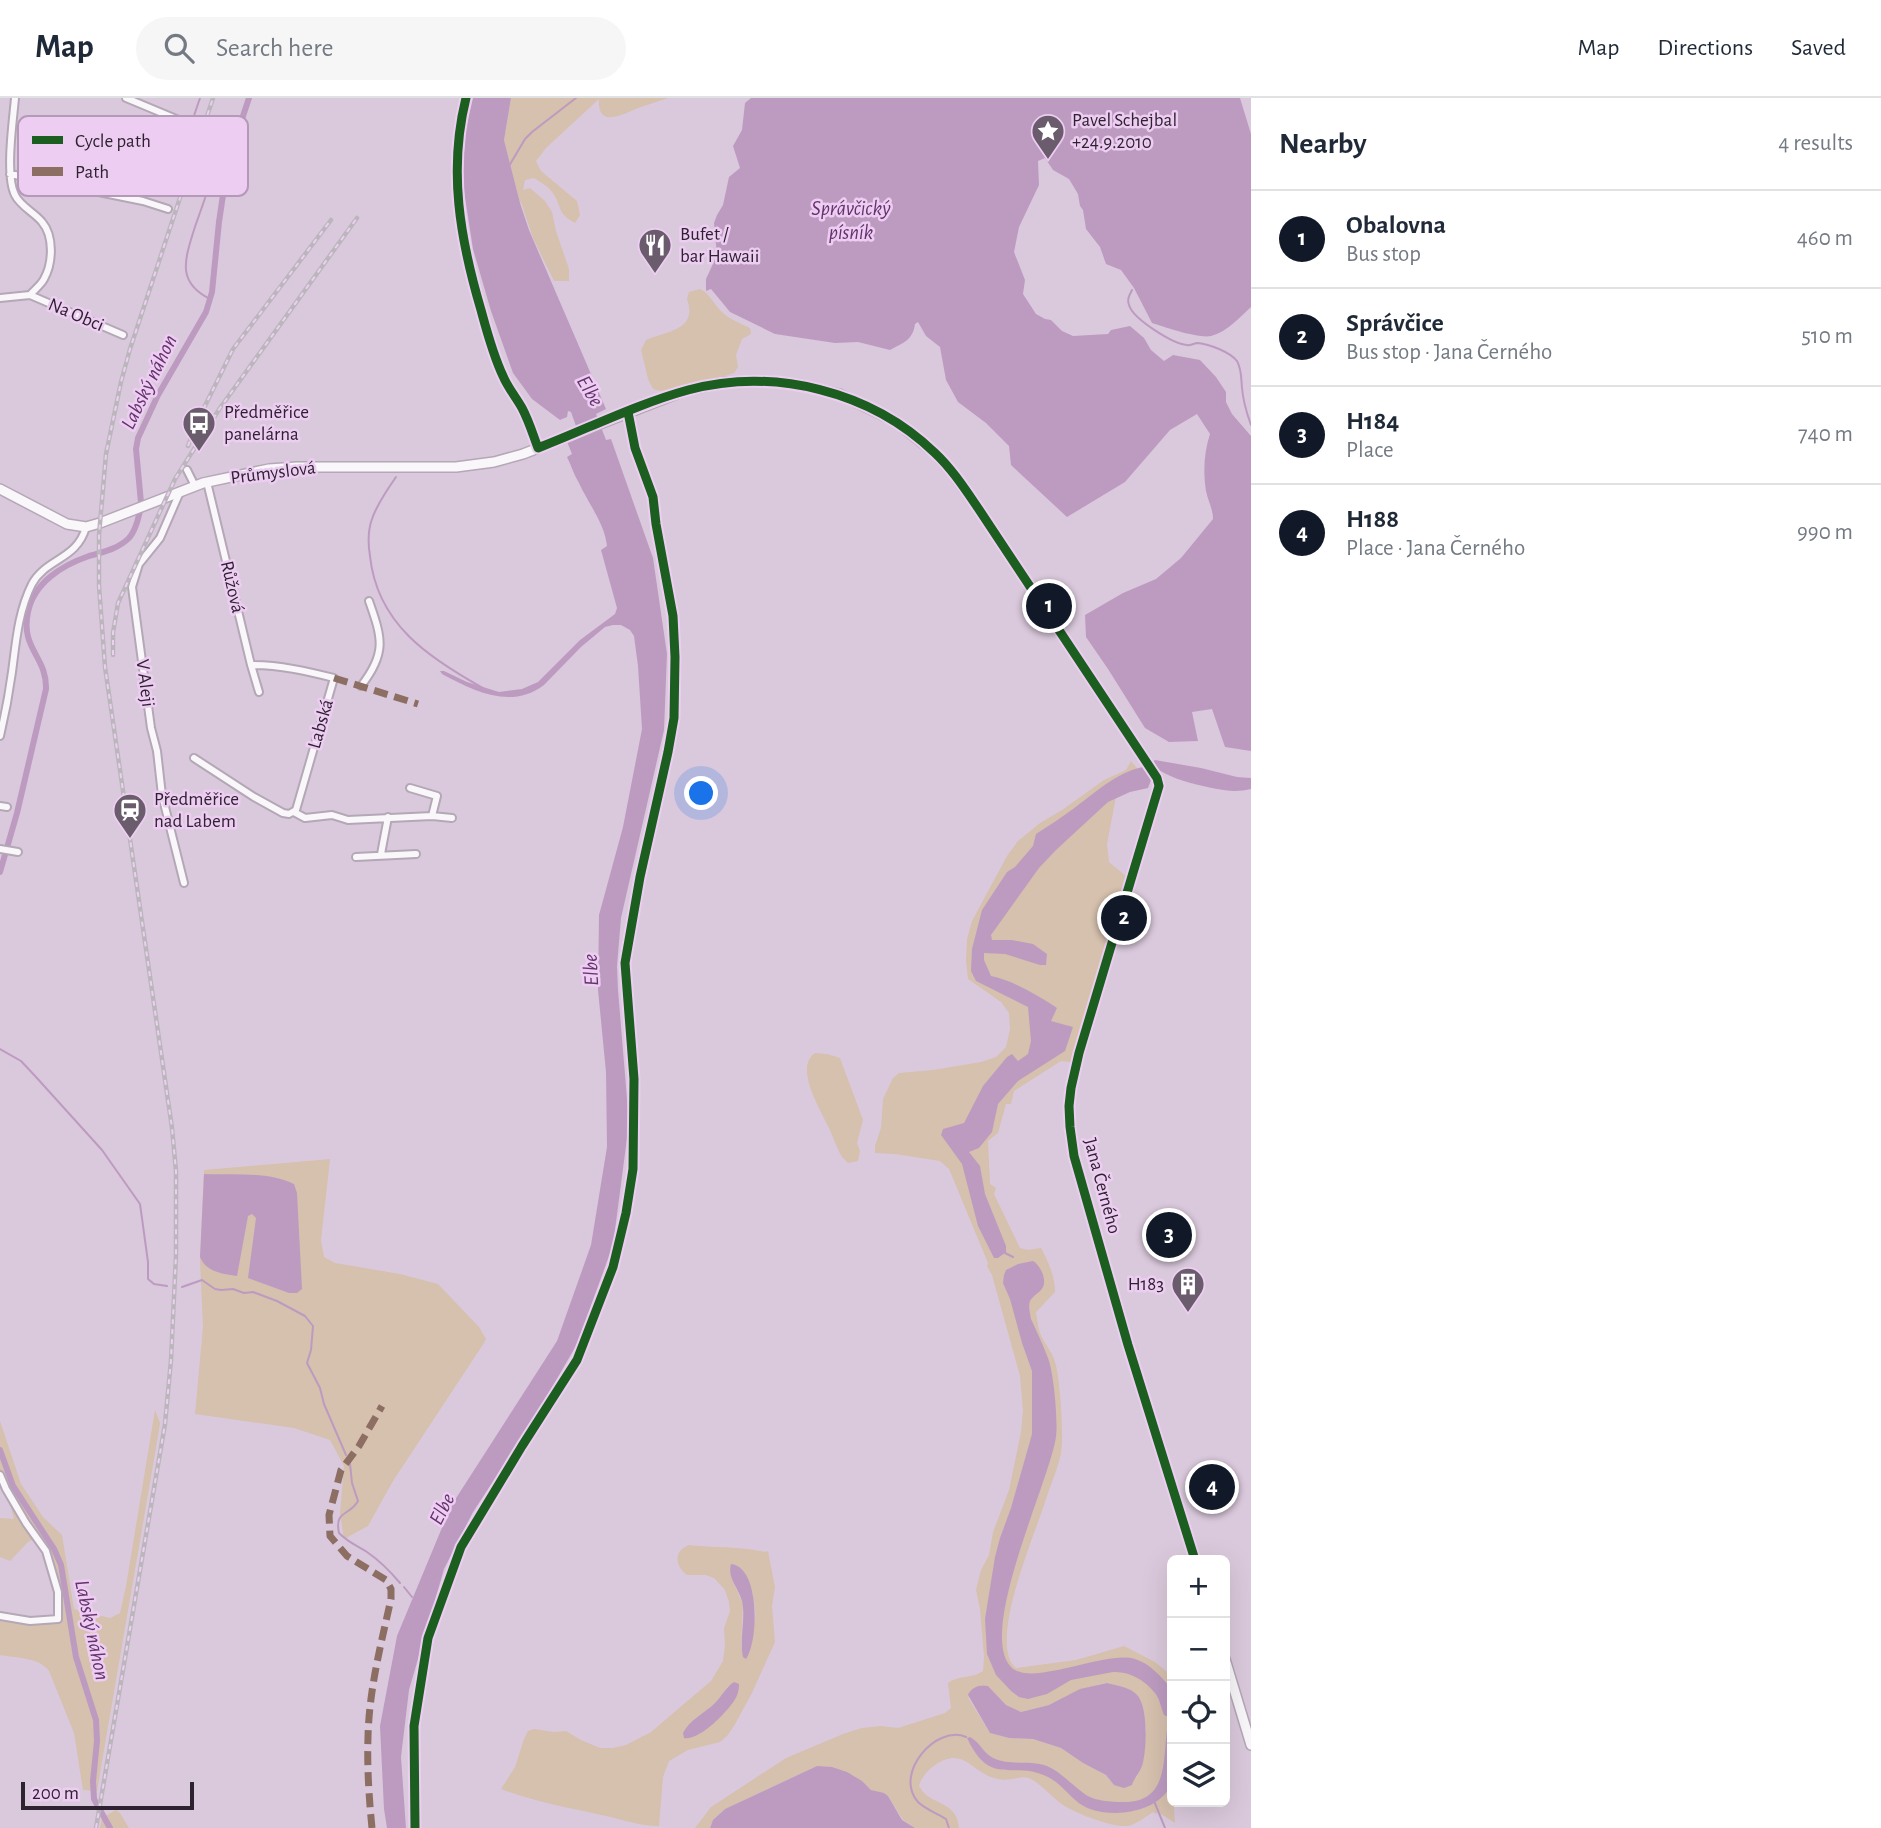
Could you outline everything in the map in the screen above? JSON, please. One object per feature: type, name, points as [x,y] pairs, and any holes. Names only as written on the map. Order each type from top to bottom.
[{"type":"street","name":"Na Obci","points":[[15,98],[10,174],[15,196],[43,223],[49,233],[51,245],[44,280],[30,295]]},
{"type":"street","points":[[131,99],[170,116]]},
{"type":"street","points":[[10,174],[18,176]]},
{"type":"street","points":[[119,196],[168,209]]},
{"type":"street","name":"Na Obci","points":[[0,298],[30,295],[123,335]]},
{"type":"street","name":"Průmyslová","points":[[86,527],[207,482],[281,467],[473,466],[523,454],[687,390],[727,383],[766,381],[839,394],[895,421],[935,453],[952,472],[1157,778]]},
{"type":"street","points":[[187,470],[195,486]]},
{"type":"street","name":"Růžová","points":[[207,482],[259,692]]},
{"type":"street","points":[[0,489],[67,524],[86,527],[77,547],[37,576],[24,601],[0,736]]},
{"type":"street","name":"V Aleji","points":[[180,492],[160,538],[139,564],[132,587],[151,728],[158,751],[162,795],[184,883]]},
{"type":"street","name":"Labská","points":[[361,686],[379,656],[380,633],[369,601]]},
{"type":"street","name":"Labská","points":[[251,665],[298,668],[334,678],[295,811]]},
{"type":"street","points":[[194,758],[283,813],[295,811],[307,818],[332,815],[348,820],[432,816],[452,818]]},
{"type":"street","name":"Jana Černého","points":[[1157,778],[1158,791],[1079,1053],[1071,1088],[1069,1118],[1074,1156],[1193,1555]]},
{"type":"street","points":[[410,788],[437,796],[432,816]]},
{"type":"street","points":[[381,855],[388,817]]},
{"type":"street","points":[[0,849],[19,852]]},
{"type":"street","points":[[356,857],[416,854]]},
{"type":"street","points":[[0,1475],[26,1523],[46,1551],[58,1592],[58,1619],[30,1621],[0,1616]]},
{"type":"street","points":[[1230,1672],[1246,1714],[1251,1745]]},
{"type":"shaded area","points":[[511,98],[668,98],[614,117],[603,114],[599,99],[546,148],[536,161],[541,171],[577,201],[580,215],[575,223],[562,212],[548,188],[534,178],[525,180],[523,190],[530,188],[545,201],[552,212],[569,269],[569,281],[554,281],[520,203],[504,140]]},
{"type":"shaded area","points":[[700,289],[727,316],[750,328],[751,334],[742,339],[736,355],[738,367],[734,373],[692,386],[660,391],[653,389],[641,350],[646,340],[679,328],[685,323],[688,317],[689,292]]},
{"type":"shaded area","points":[[1131,761],[1147,780],[1116,797],[1107,844],[1109,862],[1127,877],[1071,1062],[1061,1061],[1014,1091],[1011,1104],[1006,1104],[998,1133],[988,1141],[990,1184],[996,1188],[994,1194],[1020,1248],[1041,1248],[1052,1274],[1055,1292],[1036,1312],[1040,1333],[1057,1369],[1062,1421],[1060,1459],[1016,1586],[1010,1612],[1008,1655],[1016,1668],[1076,1660],[1124,1646],[1155,1662],[1167,1672],[1167,1807],[1174,1807],[1175,1823],[1158,1812],[1153,1812],[1128,1826],[1100,1821],[1065,1806],[1029,1778],[998,1779],[961,1759],[954,1758],[932,1767],[919,1786],[924,1793],[953,1812],[959,1828],[915,1828],[903,1820],[888,1796],[871,1790],[854,1776],[817,1766],[725,1809],[710,1828],[695,1828],[711,1807],[786,1758],[862,1728],[898,1728],[945,1713],[951,1708],[948,1683],[983,1671],[980,1609],[976,1590],[1009,1490],[1021,1432],[1023,1411],[1020,1376],[988,1263],[949,1169],[940,1161],[875,1153],[875,1146],[881,1128],[883,1099],[893,1078],[899,1073],[981,1062],[996,1057],[1006,1047],[1010,1029],[1009,1013],[1001,1002],[968,979],[967,939],[972,921],[1018,841],[1104,780],[1126,770]],"holes":[[[1107,1683],[1140,1699],[1146,1730],[1137,1777],[1114,1785],[1106,1775],[1061,1748],[1033,1739],[1009,1738],[990,1733],[968,1695],[984,1685],[1006,1705],[1021,1712],[1049,1705]]]},
{"type":"shaded area","points":[[815,1053],[840,1058],[863,1120],[857,1143],[860,1151],[858,1161],[848,1163],[842,1157],[815,1099],[807,1068],[809,1059]]},
{"type":"shaded area","points":[[330,1159],[321,1240],[324,1257],[335,1263],[400,1274],[438,1284],[479,1327],[486,1339],[393,1481],[368,1526],[344,1539],[340,1513],[344,1466],[330,1440],[294,1428],[195,1414],[203,1327],[200,1261],[204,1170]]},
{"type":"shaded area","points":[[155,1410],[160,1423],[97,1791],[83,1790],[74,1733],[49,1671],[45,1666],[33,1661],[0,1655],[0,1618],[30,1624],[61,1621],[62,1599],[57,1578],[38,1537],[28,1542],[10,1561],[0,1557],[0,1518],[14,1519],[9,1500],[0,1483],[0,1421],[21,1484],[43,1517],[62,1535],[74,1609],[110,1618],[120,1613],[126,1586]]},
{"type":"shaded area","points":[[689,1545],[768,1551],[775,1587],[772,1606],[775,1642],[752,1693],[727,1736],[720,1742],[688,1750],[669,1761],[663,1777],[659,1826],[639,1824],[527,1798],[501,1789],[515,1767],[528,1731],[566,1731],[600,1748],[626,1745],[651,1732],[711,1681],[723,1661],[724,1628],[730,1611],[729,1602],[725,1590],[714,1578],[687,1575],[683,1571],[678,1563],[678,1555]],"holes":[[[731,1577],[752,1591],[755,1609],[755,1622],[741,1649],[743,1604]],[[729,1685],[715,1721],[698,1735],[702,1715],[716,1703]]]},
{"type":"shaded area","points":[[116,1810],[129,1828],[100,1828],[102,1818]]},
{"type":"water","name":"Elbe","points":[[473,98],[511,98],[504,140],[520,203],[606,409],[596,414],[606,440],[611,439],[653,558],[667,654],[664,730],[621,918],[617,966],[629,1123],[613,1245],[577,1344],[531,1424],[473,1512],[444,1569],[409,1690],[401,1757],[406,1828],[387,1828],[380,1726],[397,1636],[451,1506],[557,1341],[591,1245],[607,1147],[606,1072],[598,990],[599,915],[623,827],[642,729],[634,636],[621,625],[605,627],[544,685],[519,696],[506,697],[480,692],[440,671],[499,692],[522,689],[538,682],[580,640],[615,614],[617,608],[601,550],[607,546],[606,538],[567,457],[572,454],[564,434],[577,429],[571,412],[568,411],[567,417],[560,420],[532,399],[513,373],[473,249],[462,178],[466,128]]},
{"type":"water","name":"Správčický písník","points":[[751,98],[1240,98],[1251,134],[1251,307],[1228,328],[1211,336],[1199,336],[1152,323],[1134,288],[1121,270],[1106,264],[1100,247],[1086,229],[1078,194],[1069,179],[1053,170],[1045,158],[1038,161],[1039,185],[1019,227],[1014,252],[1025,280],[1023,294],[1036,314],[1051,320],[1062,331],[1073,336],[1108,334],[1111,330],[1130,326],[1164,361],[1173,355],[1200,360],[1216,377],[1226,392],[1226,402],[1232,414],[1251,436],[1251,751],[1225,747],[1212,709],[1192,712],[1198,741],[1169,742],[1145,728],[1086,637],[1085,615],[1123,593],[1156,579],[1181,558],[1213,519],[1205,477],[1205,455],[1210,434],[1197,414],[1170,430],[1125,482],[1067,517],[1011,465],[1009,446],[986,423],[958,402],[946,380],[940,347],[926,336],[918,322],[910,337],[890,350],[858,342],[835,343],[775,334],[730,312],[711,289],[706,291],[706,279],[717,255],[714,223],[723,205],[729,177],[740,168],[733,146],[742,130],[745,103]]},
{"type":"water","points":[[1155,760],[1251,778],[1251,789],[1236,791],[1202,786],[1165,774],[1152,762]]},
{"type":"water","points":[[1143,767],[1151,780],[1148,788],[1130,792],[1108,802],[1056,850],[1039,868],[991,935],[992,940],[1033,944],[1047,954],[1046,965],[1005,954],[984,953],[991,976],[1016,985],[1050,1003],[1057,1008],[1051,1021],[1073,1027],[1065,1051],[1018,1081],[998,1104],[992,1132],[979,1148],[969,1152],[980,1166],[985,1194],[1006,1246],[1006,1252],[994,1258],[978,1226],[962,1164],[941,1135],[943,1129],[964,1123],[983,1086],[1007,1057],[1012,1054],[1018,1061],[1028,1054],[1031,1041],[1028,1007],[976,981],[971,971],[972,949],[982,910],[1007,872],[1015,867],[1033,846],[1036,834],[1114,779]]},
{"type":"water","points":[[204,1174],[261,1175],[294,1184],[297,1193],[302,1289],[297,1293],[289,1293],[248,1278],[256,1218],[252,1214],[248,1216],[237,1276],[206,1266],[200,1257]]},
{"type":"water","points":[[1033,1261],[1044,1280],[1042,1289],[1030,1301],[1029,1310],[1050,1365],[1055,1397],[1056,1437],[1008,1591],[1003,1623],[1003,1649],[1011,1667],[1021,1672],[1051,1671],[1106,1659],[1141,1661],[1167,1684],[1167,1716],[1157,1695],[1146,1684],[1136,1677],[1119,1672],[1071,1680],[1047,1694],[1028,1699],[1019,1697],[996,1675],[987,1654],[985,1619],[995,1557],[1032,1434],[1032,1371],[1003,1283],[1006,1270]]},
{"type":"water","points":[[731,1564],[741,1568],[752,1590],[755,1621],[746,1659],[742,1650],[742,1601],[732,1578]]},
{"type":"water","points":[[734,1682],[739,1684],[738,1692],[725,1712],[704,1731],[684,1738],[683,1733],[689,1724],[715,1703]]},
{"type":"water","points":[[1107,1683],[1135,1693],[1144,1710],[1144,1759],[1132,1785],[1124,1788],[1114,1785],[1106,1775],[1061,1748],[1033,1739],[1009,1738],[990,1733],[968,1695],[976,1687],[988,1686],[1006,1705],[1021,1712],[1049,1705],[1080,1689]]},
{"type":"water","points":[[1167,1730],[1165,1794],[1147,1807],[1124,1812],[1100,1812],[1079,1803],[1048,1777],[1024,1770],[994,1768],[985,1763],[967,1738],[973,1739],[993,1758],[1047,1766],[1090,1797],[1103,1801],[1123,1802],[1148,1796],[1156,1788],[1163,1767]]},
{"type":"water","points":[[817,1766],[847,1772],[871,1790],[884,1793],[902,1820],[915,1828],[710,1828],[713,1820],[725,1809]]},
{"type":"waterway","points":[[194,116],[200,98]]},
{"type":"waterway","name":"Labský náhon","points":[[243,116],[249,98]]},
{"type":"waterway","points":[[509,166],[525,139],[576,98]]},
{"type":"waterway","points":[[206,196],[190,244],[186,271],[193,286],[210,299]]},
{"type":"waterway","name":"Labský náhon","points":[[0,872],[17,813],[46,689],[42,668],[28,635],[31,601],[51,576],[79,560],[120,545],[129,538],[136,526],[141,503],[136,449],[138,438],[158,395],[206,312],[212,292],[223,196]]},
{"type":"waterway","points":[[1132,290],[1128,301],[1132,311],[1154,330],[1181,344],[1198,343],[1213,347],[1237,361],[1251,425]]},
{"type":"waterway","points":[[396,477],[382,497],[369,532],[369,551],[383,601],[395,620],[425,651],[483,688]]},
{"type":"waterway","points":[[0,1049],[21,1061],[102,1150],[140,1204],[148,1279],[154,1284],[167,1286]]},
{"type":"waterway","points":[[1005,1253],[1013,1257]]},
{"type":"waterway","points":[[182,1287],[202,1280],[215,1289],[253,1292],[305,1316],[313,1326],[307,1363],[320,1388],[346,1455]]},
{"type":"waterway","name":"Labský náhon","points":[[0,1450],[13,1486],[54,1549],[61,1565],[76,1657],[96,1720],[94,1799],[110,1828]]},
{"type":"waterway","points":[[350,1464],[358,1501],[339,1520],[339,1533],[376,1559],[400,1583]]},
{"type":"waterway","points":[[404,1587],[412,1597]]},
{"type":"waterway","points":[[949,1828],[946,1819],[918,1802],[912,1791],[911,1778],[921,1754],[931,1744],[954,1735],[966,1737]]},
{"type":"waterway","points":[[1154,1801],[1165,1828]]},
{"type":"railway","points":[[207,116],[213,98]]},
{"type":"railway","points":[[96,1828],[165,1424],[176,1255],[176,1171],[172,1128],[105,667],[99,586],[99,535],[106,454],[121,382],[181,196]]},
{"type":"railway","points":[[113,655],[113,633],[118,603],[175,479],[220,408],[357,218]]},
{"type":"railway","points":[[188,446],[233,349],[331,220]]},
{"type":"marked path","points":[[334,678],[418,704]]},
{"type":"marked path","points":[[372,1828],[368,1771],[369,1719],[391,1589],[386,1580],[347,1556],[330,1536],[329,1515],[341,1470],[359,1446],[382,1406]]},
{"type":"cycle path","points":[[466,98],[457,178],[467,257],[496,360],[524,413],[538,448],[650,402],[688,390],[721,384],[754,381],[787,383],[851,400],[882,414],[935,453],[958,479],[1157,778],[1159,786],[1079,1053],[1069,1106],[1074,1156],[1128,1345],[1193,1555]]},
{"type":"cycle path","points":[[415,1828],[414,1726],[428,1638],[461,1547],[577,1360],[613,1267],[633,1169],[634,1079],[625,963],[640,877],[674,718],[675,657],[673,616],[653,497],[635,448],[628,412]]},
{"type":"place","name":"Pavel Schejbal +24.9.2010","points":[[1048,161]]},
{"type":"place","name":"Bufet / bar Hawaii","points":[[655,275]]},
{"type":"place","name":"Předměřice panelárna","points":[[199,453]]},
{"type":"place","name":"Obalovna","points":[[1049,606]]},
{"type":"place","name":"Předměřice nad Labem","points":[[130,840]]},
{"type":"place","name":"Správčice","points":[[1124,918]]},
{"type":"place","name":"H184","points":[[1169,1235]]},
{"type":"place","name":"H183","points":[[1188,1314]]},
{"type":"place","name":"H188","points":[[1212,1487]]}]
